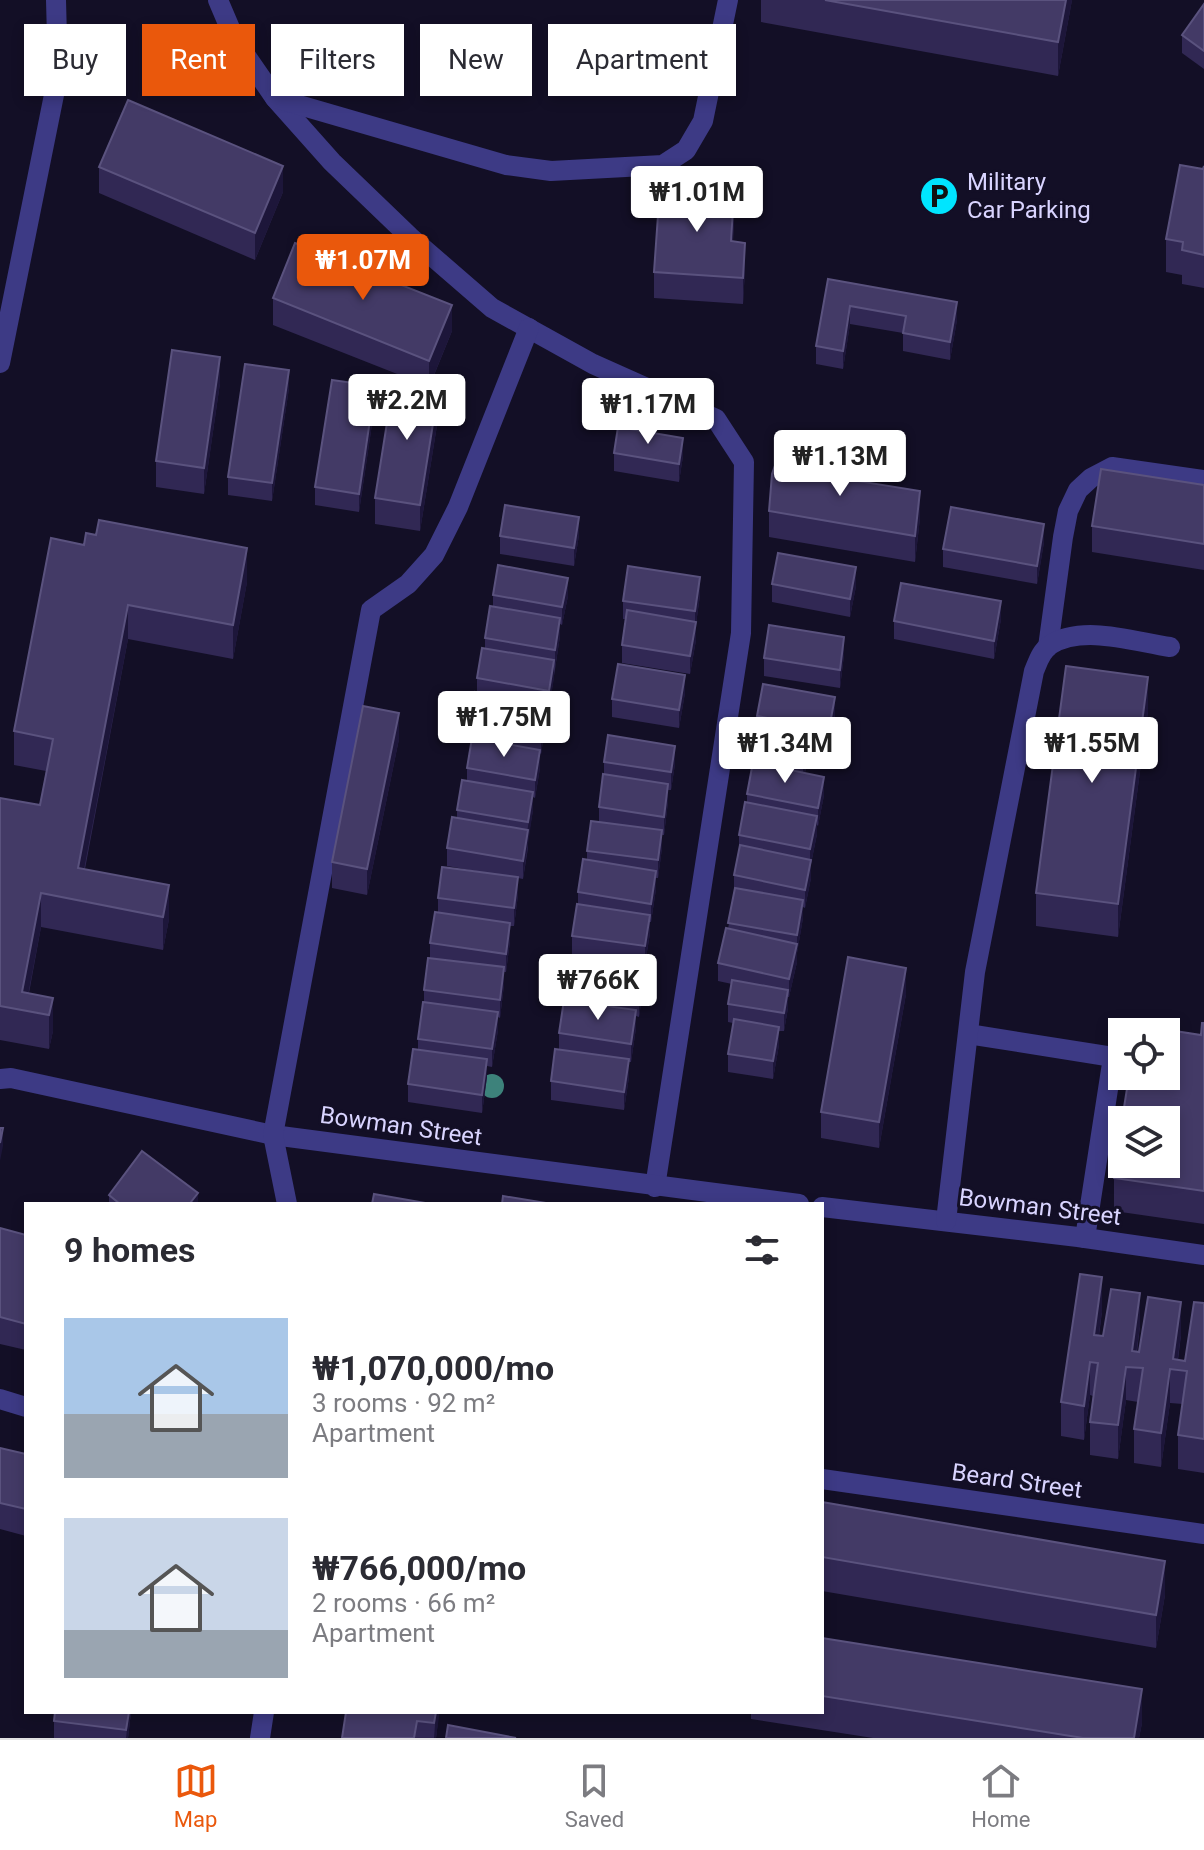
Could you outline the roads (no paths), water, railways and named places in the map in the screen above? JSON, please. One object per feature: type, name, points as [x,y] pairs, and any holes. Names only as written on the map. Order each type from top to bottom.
[{"type":"street","points":[[0,363],[58,75],[56,0]]},
{"type":"street","points":[[218,0],[235,40],[275,98],[332,162],[410,237],[492,308],[593,364],[716,419],[744,462],[741,633],[655,1187]]},
{"type":"street","points":[[275,98],[506,165],[551,171],[663,165],[686,150],[703,121],[728,0]]},
{"type":"street","points":[[287,1202],[273,1135],[371,610],[408,584],[434,555],[458,507],[529,328]]},
{"type":"street","points":[[1048,647],[1063,537],[1068,511],[1078,490],[1091,478],[1112,467],[1204,480]]},
{"type":"street","points":[[946,1221],[984,926],[1034,671],[1041,654],[1048,647],[1086,634],[1170,647]]},
{"type":"street","points":[[968,1034],[1113,1057],[1085,1238]]},
{"type":"street","name":"Bowman Street","points":[[0,1079],[11,1078],[273,1135],[782,1202]]},
{"type":"street","name":"Bowman Street","points":[[824,1207],[1204,1255]]},
{"type":"street","points":[[0,1399],[24,1406]]},
{"type":"street","name":"Beard Street","points":[[824,1479],[1204,1534]]},
{"type":"street","points":[[260,1738],[264,1714]]},
{"type":"place","name":"Military Car Parking","points":[[939,196]]}]
